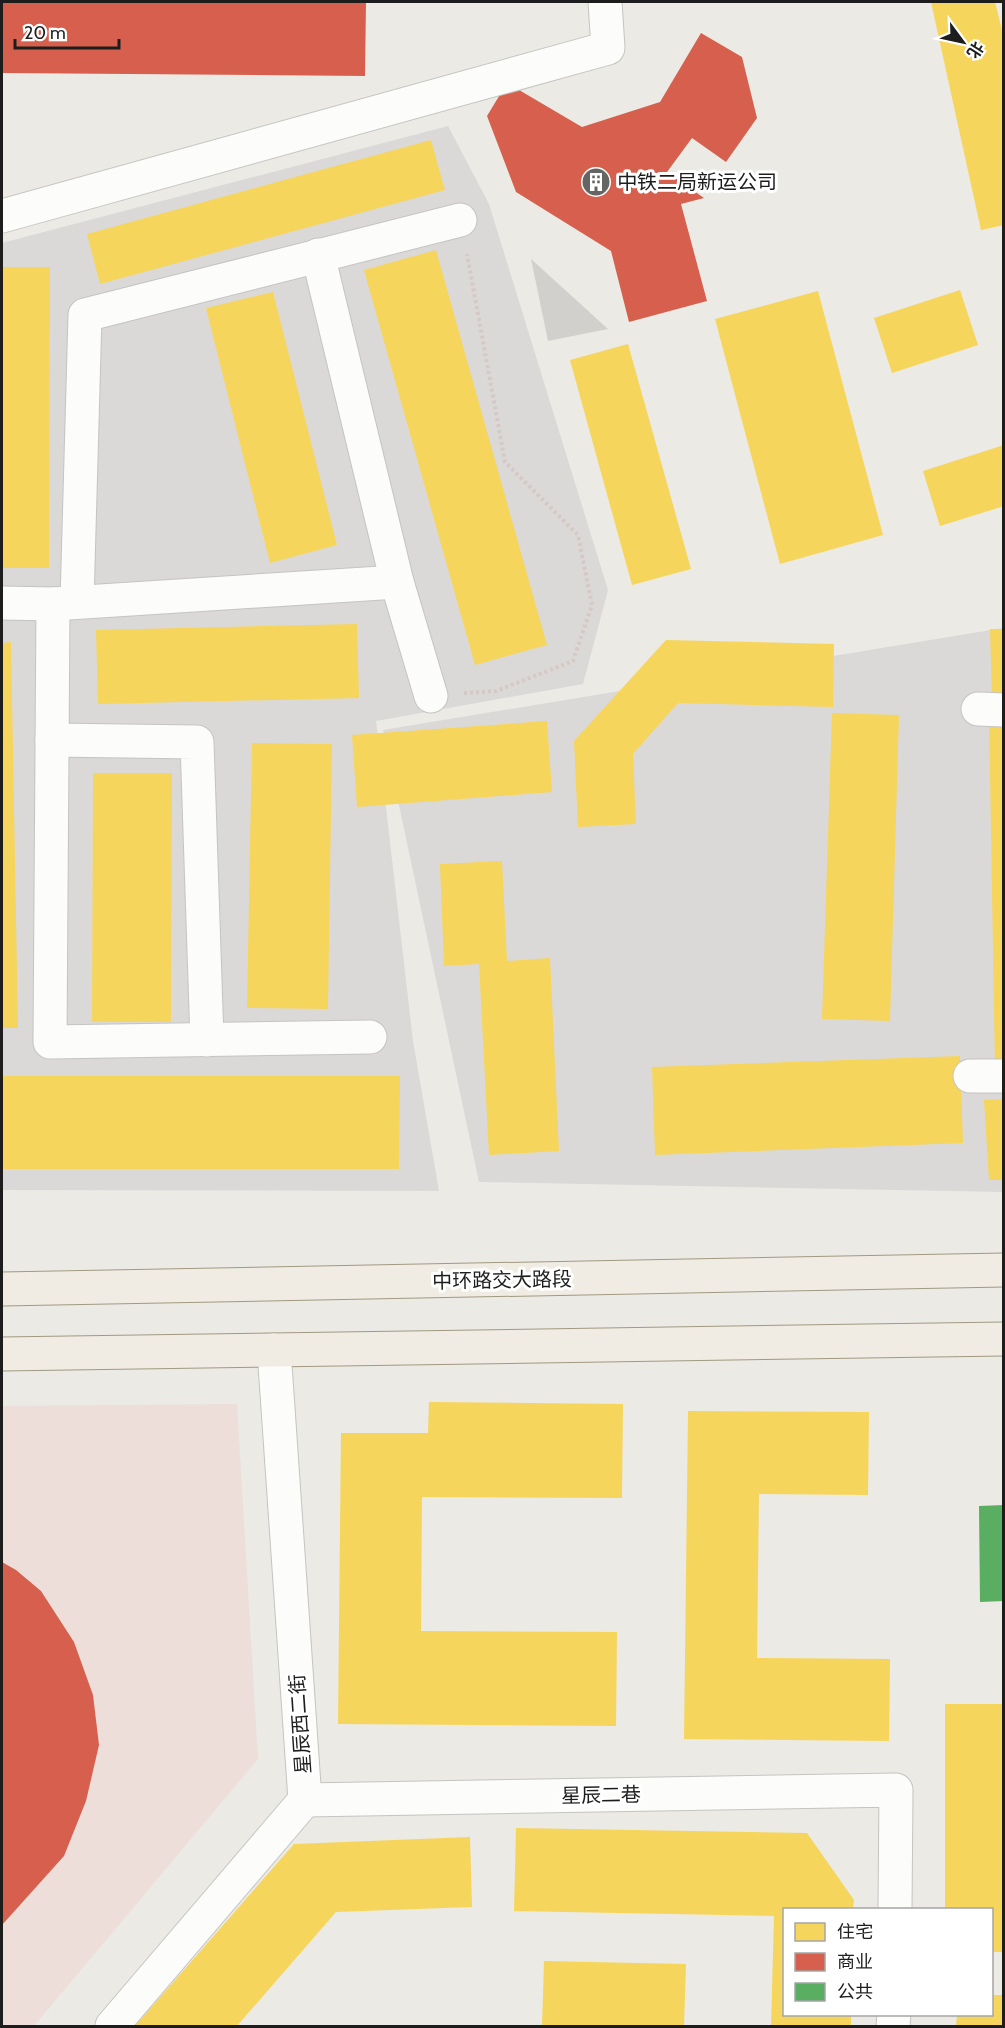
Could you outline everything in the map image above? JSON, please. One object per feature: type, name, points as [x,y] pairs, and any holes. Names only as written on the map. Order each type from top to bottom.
[{"type":"main road","name":"中环路交大路段","points":[[2,1289],[1004,1270]]},
{"type":"main road","points":[[2,1354],[1004,1339]]},
{"type":"street","points":[[2,216],[608,48],[605,2]]},
{"type":"street","points":[[370,1037],[50,1042],[52,740],[65,603],[85,315],[460,220]]},
{"type":"street","points":[[318,255],[397,582],[430,696]]},
{"type":"street","points":[[2,603],[65,603],[397,582]]},
{"type":"street","points":[[52,740],[197,742],[207,1040]]},
{"type":"street","points":[[970,1076],[1004,1076]]},
{"type":"street","name":"星辰西二街","points":[[112,2026],[305,1800],[274,1350]]},
{"type":"street","name":"星辰二巷","points":[[305,1800],[896,1790],[895,1908]]},
{"type":"path","points":[[430,696],[496,691],[573,661],[592,605],[578,535],[505,462],[460,220]]},
{"type":"shaded area","points":[[448,126],[489,204],[608,590],[583,684],[376,721],[413,1041],[439,1191],[2,1190],[2,243]]},
{"type":"shaded area","points":[[1003,628],[1003,1192],[479,1182],[383,730]]},
{"type":"shaded area","points":[[237,1404],[258,1759],[34,2026],[2,2026],[2,1406]]},
{"type":"building: 住宅","points":[[931,2],[995,2],[1004,38],[1004,225],[981,230]]},
{"type":"building: 住宅","points":[[431,140],[445,190],[100,284],[87,234]]},
{"type":"building: 住宅","points":[[436,250],[547,645],[475,665],[364,270]]},
{"type":"building: 住宅","points":[[2,267],[50,267],[49,568],[2,568]]},
{"type":"building: 住宅","points":[[960,290],[978,345],[892,373],[874,318]]},
{"type":"building: 住宅","points":[[818,291],[883,535],[780,564],[715,319]]},
{"type":"building: 住宅","points":[[273,292],[337,545],[270,563],[206,308]]},
{"type":"building: 住宅","points":[[628,344],[691,569],[632,585],[570,360]]},
{"type":"building: 住宅","points":[[1004,445],[1004,506],[940,526],[923,471]]},
{"type":"building: 住宅","points":[[357,624],[359,698],[98,704],[96,630]]},
{"type":"building: 住宅","points":[[990,629],[1004,629],[1004,699],[992,699]]},
{"type":"building: 住宅","points":[[666,640],[834,644],[833,707],[678,703],[633,754],[636,824],[578,827],[574,741]]},
{"type":"building: 住宅","points":[[11,642],[18,1028],[2,1028],[2,643]]},
{"type":"building: 住宅","points":[[832,713],[899,715],[890,1021],[822,1019]]},
{"type":"building: 住宅","points":[[989,715],[1004,715],[1004,1067],[995,1068]]},
{"type":"building: 住宅","points":[[547,721],[552,792],[357,807],[352,735]]},
{"type":"building: 住宅","points":[[252,743],[332,744],[328,1009],[247,1008]]},
{"type":"building: 住宅","points":[[93,773],[172,773],[171,1022],[92,1022]]},
{"type":"building: 住宅","points":[[502,861],[507,961],[550,958],[559,1151],[489,1155],[479,964],[444,966],[440,864]]},
{"type":"building: 住宅","points":[[960,1056],[963,1143],[655,1155],[652,1067]]},
{"type":"building: 住宅","points":[[2,1076],[400,1076],[399,1169],[2,1169]]},
{"type":"building: 住宅","points":[[1004,1099],[1004,1180],[989,1180],[984,1100]]},
{"type":"building: 住宅","points":[[429,1402],[623,1404],[622,1498],[422,1497],[421,1631],[617,1632],[616,1726],[338,1724],[341,1433],[428,1433]]},
{"type":"building: 住宅","points":[[688,1411],[869,1412],[868,1495],[759,1494],[757,1658],[890,1659],[889,1741],[684,1739]]},
{"type":"building: 住宅","points":[[945,1704],[1004,1704],[1004,1952],[993,1952],[993,1908],[945,1908]]},
{"type":"building: 住宅","points":[[516,1828],[807,1833],[854,1900],[853,1908],[783,1908],[783,2016],[851,2016],[851,2026],[771,2026],[774,1916],[514,1911]]},
{"type":"building: 住宅","points":[[470,1837],[472,1907],[336,1912],[237,2026],[135,2026],[294,1844]]},
{"type":"building: 住宅","points":[[544,1961],[686,1964],[684,2026],[542,2026]]},
{"type":"building: 住宅","points":[[993,1995],[1004,1995],[1004,2026],[956,2026],[957,2016],[993,2016]]},
{"type":"building: 商业","points":[[2,2],[366,2],[365,76],[2,73]]},
{"type":"building: 商业","name":"中铁二局新运公司","points":[[701,33],[742,57],[757,118],[726,162],[692,138],[667,172],[704,198],[681,204],[707,301],[629,322],[611,251],[516,192],[487,116],[507,83],[582,127],[660,102]]},
{"type":"building: 商业","points":[[2,1562],[16,1570],[41,1591],[74,1642],[93,1695],[99,1745],[86,1801],[64,1856],[2,1925]]},
{"type":"building: 公共","points":[[1004,1505],[1004,1601],[980,1602],[979,1506]]},
{"type":"building: 其他","points":[[531,259],[608,329],[548,341]]},
{"type":"place","name":"中铁二局新运公司","points":[[596,182]]}]
